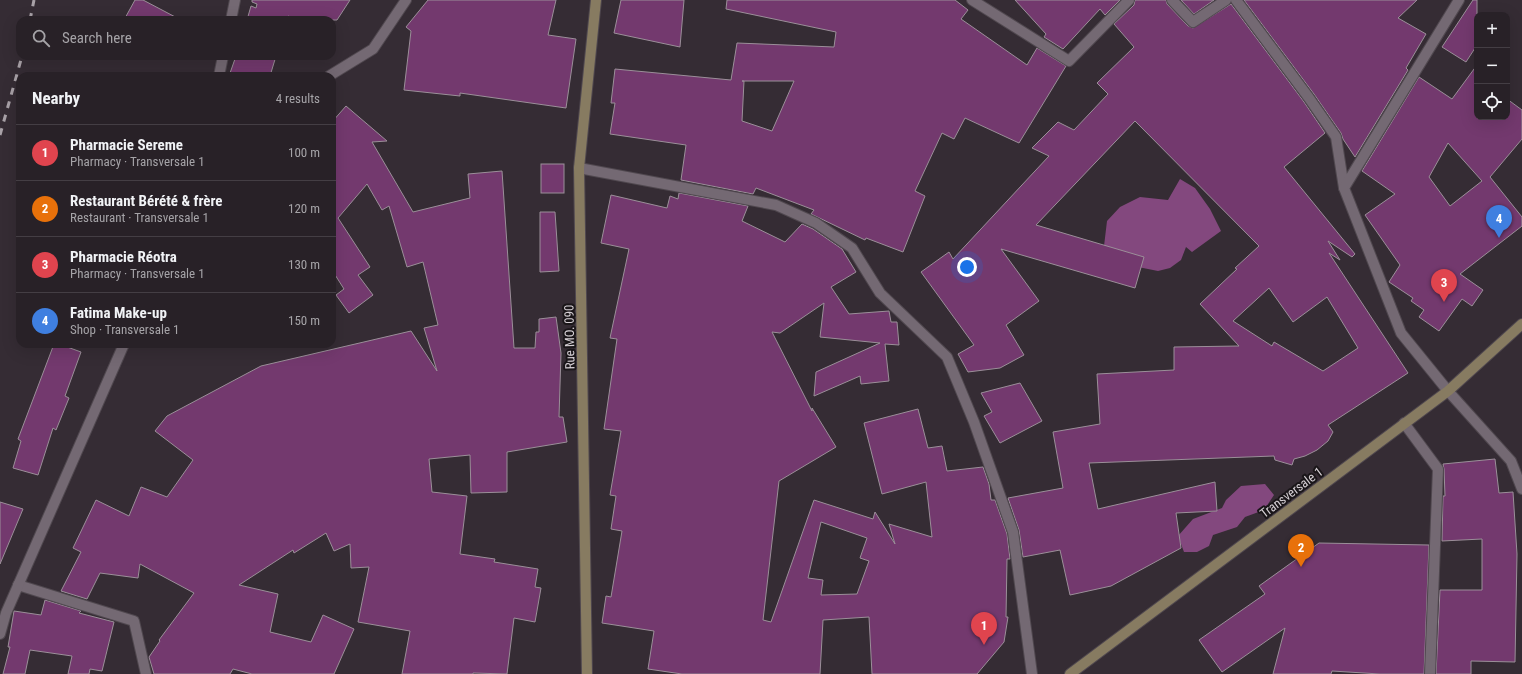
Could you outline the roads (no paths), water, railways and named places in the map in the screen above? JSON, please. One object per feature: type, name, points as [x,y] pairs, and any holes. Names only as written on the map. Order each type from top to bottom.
[{"type":"street","points":[[232,16],[235,0]]},
{"type":"street","points":[[336,72],[373,49],[406,0]]},
{"type":"street","name":"Rue MO. 090","points":[[587,674],[579,168],[596,0]]},
{"type":"street","points":[[972,0],[1068,61],[1129,0]]},
{"type":"street","points":[[1172,0],[1193,22],[1226,0]]},
{"type":"street","points":[[1236,0],[1336,137],[1344,188],[1402,333],[1448,391],[1511,461],[1522,489]]},
{"type":"street","points":[[1344,188],[1460,0]]},
{"type":"street","points":[[220,72],[222,60]]},
{"type":"street","points":[[579,168],[776,205],[816,223],[852,248],[880,293],[947,357],[974,422],[1013,532],[1032,674]]},
{"type":"street","name":"Transversale 1","points":[[1070,674],[1448,391],[1522,324]]},
{"type":"street","points":[[0,634],[6,613],[122,348]]},
{"type":"street","points":[[1404,423],[1438,469],[1430,674]]},
{"type":"street","points":[[18,585],[134,621],[146,674]]},
{"type":"railway","points":[[31,16],[34,0]]},
{"type":"railway","points":[[18,72],[21,60]]},
{"type":"railway","points":[[0,135],[16,78]]},
{"type":"place","name":"Fatima Make-up","points":[[1499,238]]},
{"type":"place","name":"Pharmacie Réotra","points":[[1444,302]]},
{"type":"place","name":"Restaurant Bérété & frère","points":[[1301,567]]},
{"type":"place","name":"Pharmacie Sereme","points":[[984,645]]}]
